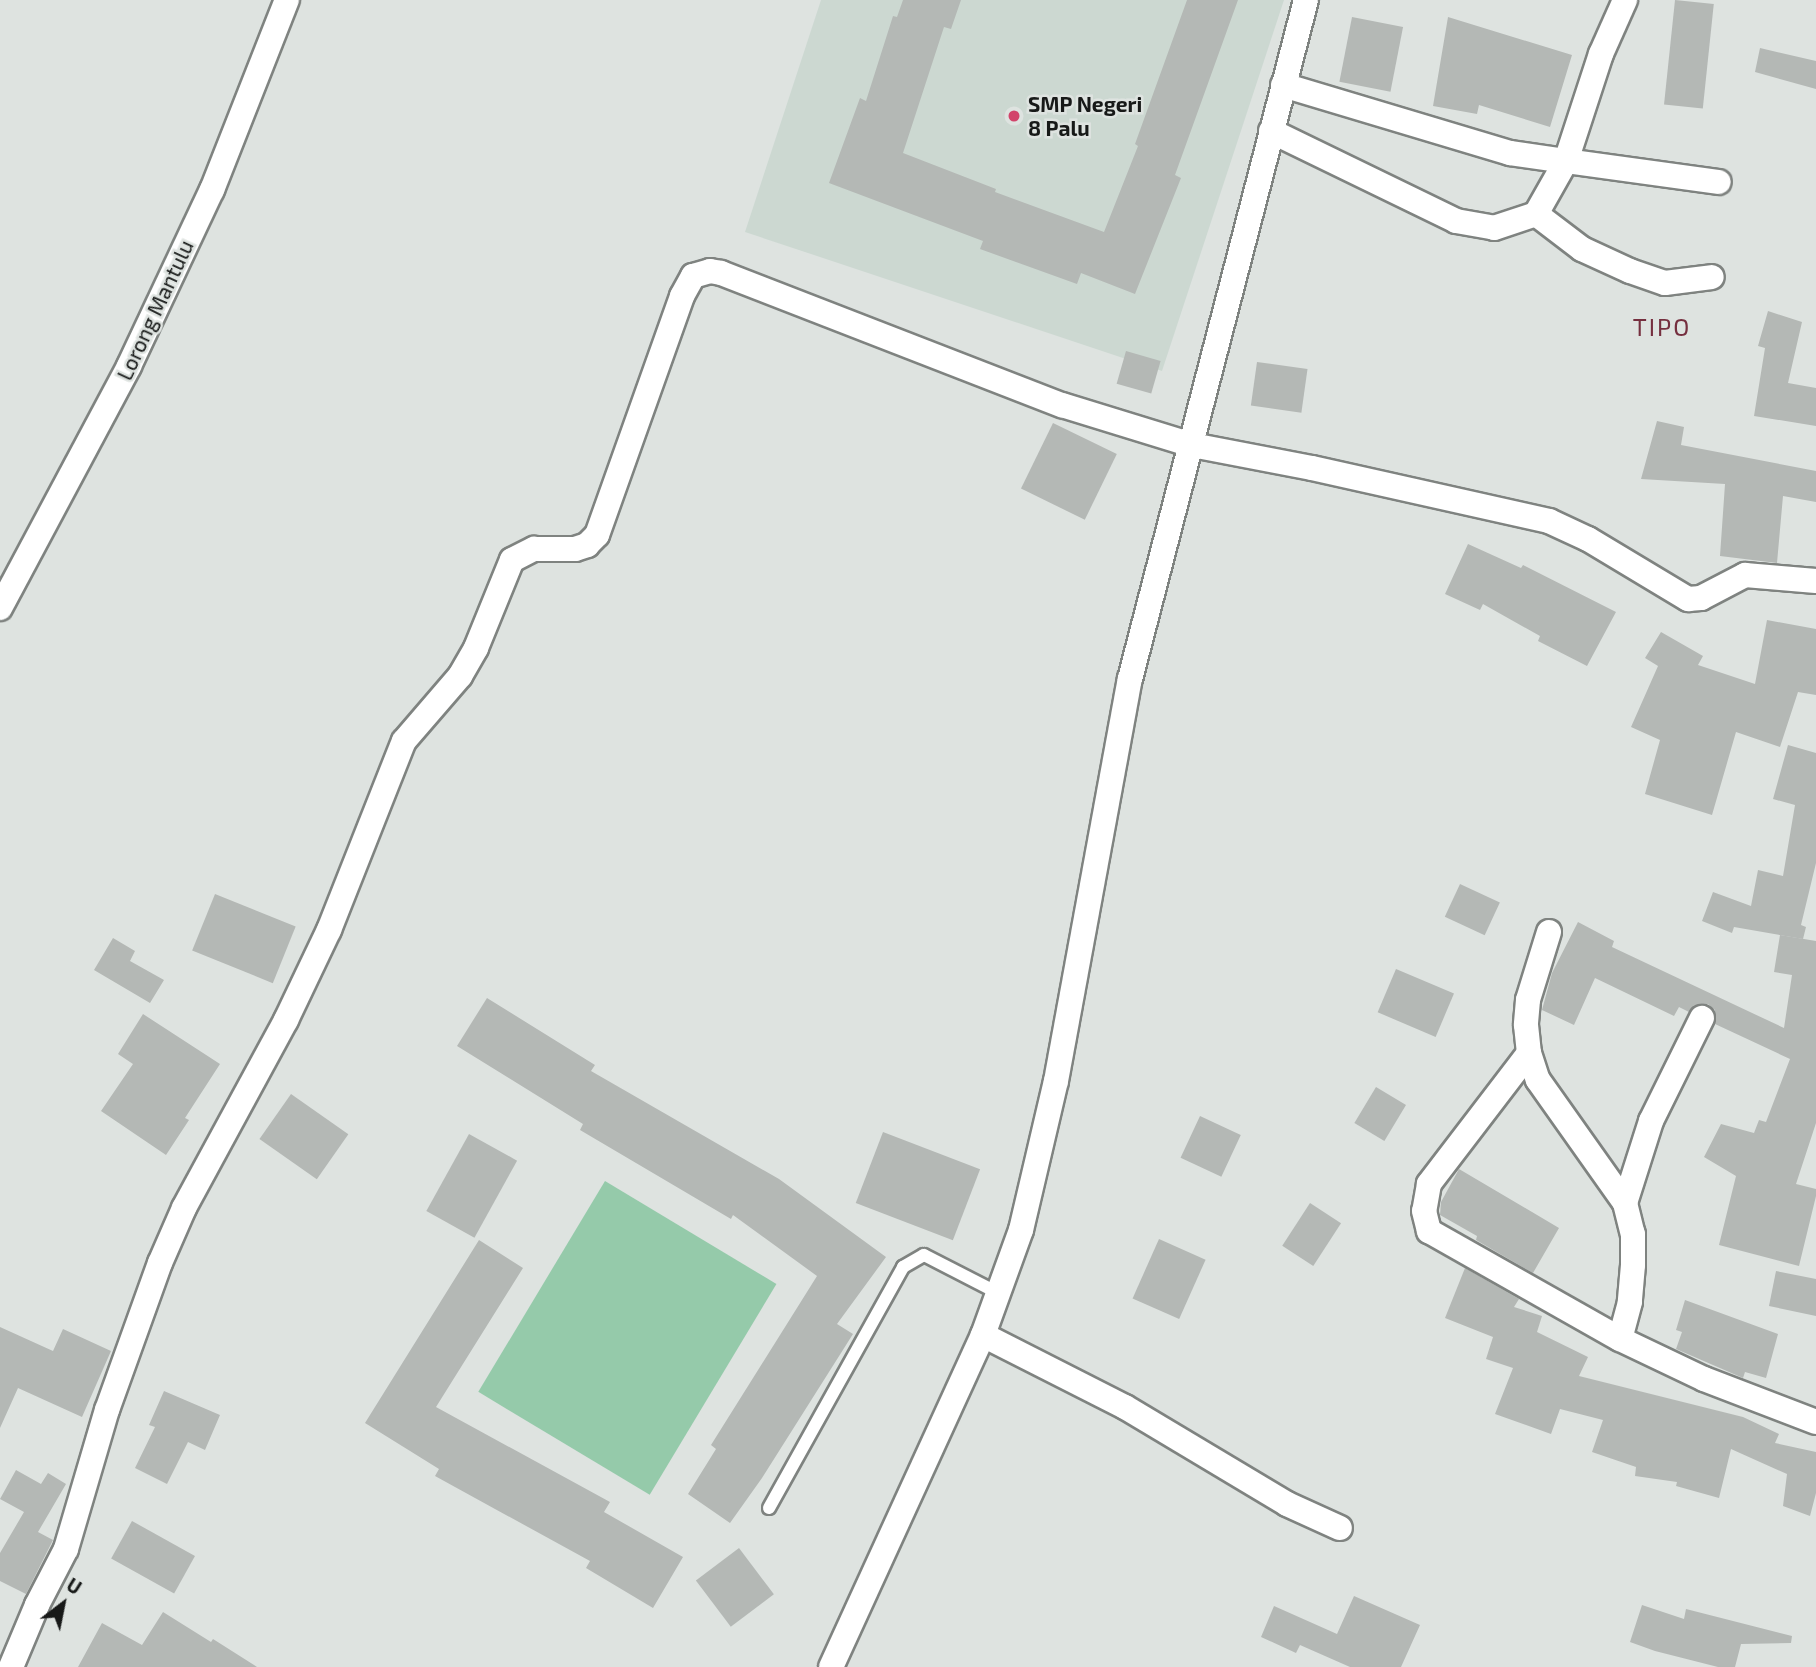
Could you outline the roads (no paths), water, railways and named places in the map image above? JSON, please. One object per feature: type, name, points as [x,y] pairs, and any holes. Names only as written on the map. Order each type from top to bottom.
[{"type":"street","name":"Lorong Mantulu","points":[[0,608],[130,366],[212,190],[287,0]]},
{"type":"street","points":[[831,1667],[983,1335],[1021,1230],[1056,1081],[1120,724],[1306,0]]},
{"type":"street","points":[[1272,131],[1456,221],[1494,228],[1536,214],[1566,161],[1601,54],[1625,0]]},
{"type":"street","points":[[1283,85],[1510,153],[1718,182]]},
{"type":"street","points":[[1536,214],[1582,249],[1630,271],[1665,283],[1712,277]]},
{"type":"street","points":[[11,1667],[37,1605],[66,1549],[107,1410],[160,1262],[184,1208],[286,1020],[329,930],[404,741],[460,676],[476,648],[512,560],[534,549],[575,549],[587,545],[597,535],[682,296],[693,276],[704,272],[721,273],[1062,405],[1192,445],[1312,468],[1549,521],[1588,539],[1688,599],[1701,598],[1745,575],[1816,581]]},
{"type":"street","points":[[1549,932],[1528,1000],[1526,1025],[1529,1053],[1538,1080],[1625,1203],[1633,1234],[1633,1265],[1630,1303],[1620,1339]]},
{"type":"street","points":[[1625,1203],[1651,1121],[1702,1018]]},
{"type":"street","points":[[1529,1053],[1429,1184],[1424,1210],[1429,1231],[1620,1339],[1738,1394],[1816,1422]]},
{"type":"street","points":[[983,1335],[1125,1407],[1287,1504],[1340,1528]]},
{"type":"lane","points":[[769,1508],[903,1268],[924,1255],[998,1293]]},
{"type":"place","name":"SMP Negeri 8 Palu","points":[[1014,116]]},
{"type":"district","name":"TIPO","points":[[1662,327]]}]
